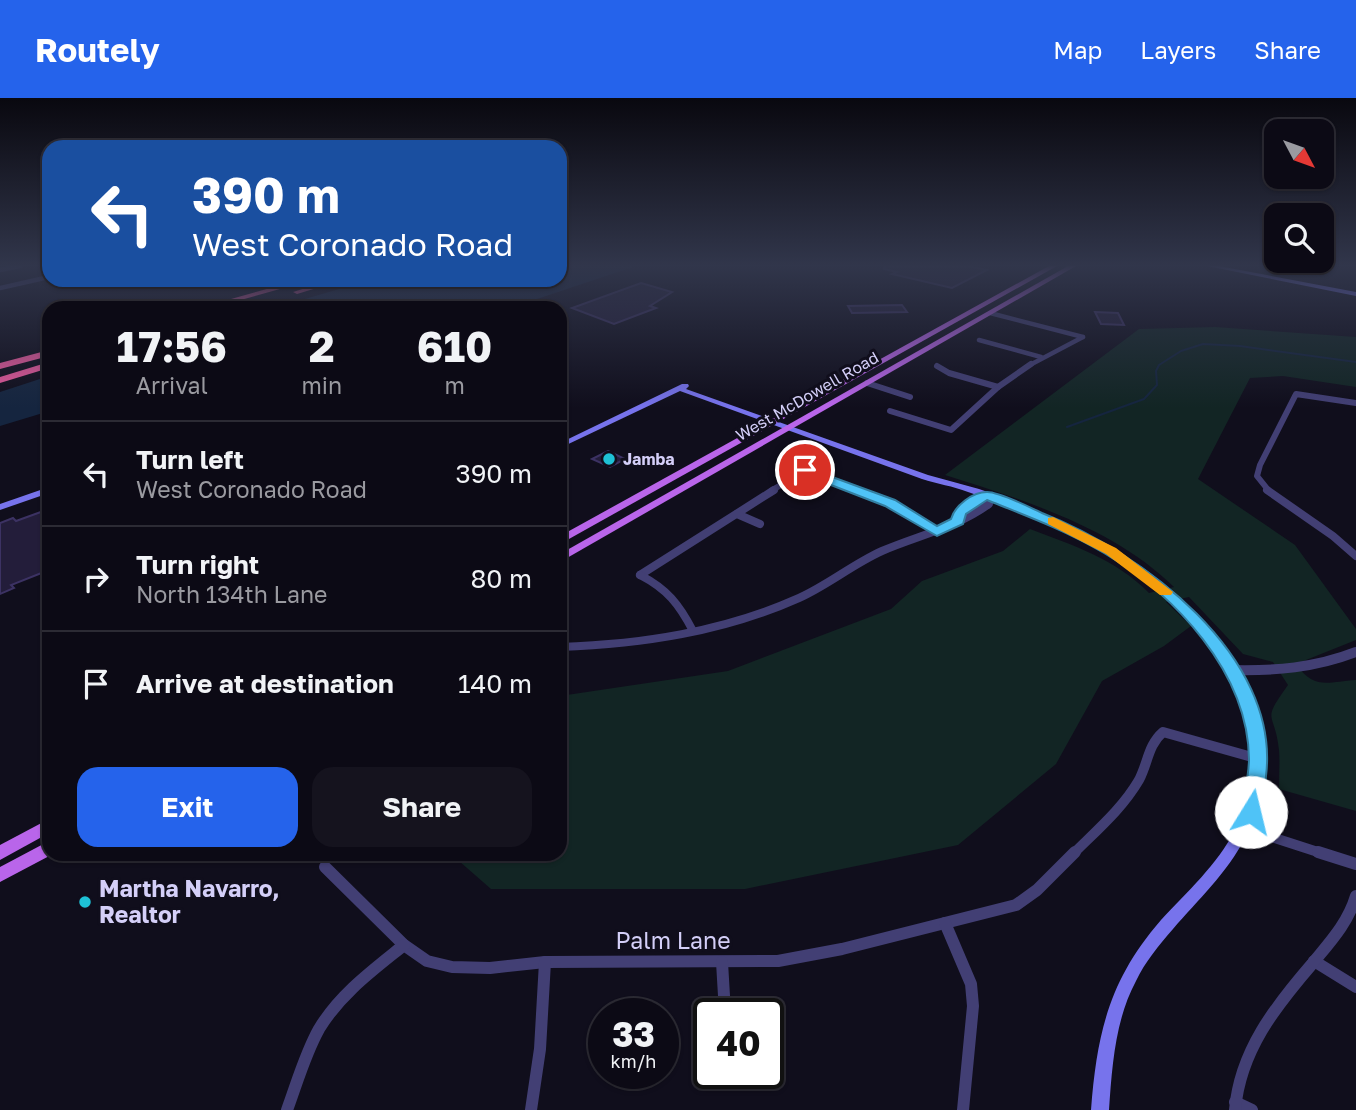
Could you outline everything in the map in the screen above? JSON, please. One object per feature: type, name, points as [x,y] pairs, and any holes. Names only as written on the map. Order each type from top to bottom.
[{"type":"highway","points":[[0,357],[42,350]]},
{"type":"highway","points":[[0,365],[42,351]]},
{"type":"highway","points":[[0,374],[42,365]]},
{"type":"highway","points":[[0,380],[42,365]]},
{"type":"main road","name":"West McDowell Road","points":[[567,537],[969,313]]},
{"type":"main road","name":"West McDowell Road","points":[[567,555],[990,313]]},
{"type":"main road","points":[[0,853],[42,829]]},
{"type":"main road","points":[[0,875],[42,852]]},
{"type":"street","points":[[867,383],[911,397],[890,411],[951,430],[998,387],[1041,357],[1083,337],[991,313]]},
{"type":"street","points":[[979,340],[1041,357]]},
{"type":"street","points":[[937,366],[949,373],[998,387]]},
{"type":"street","points":[[567,443],[684,387],[941,483],[988,496],[1086,537],[1130,564],[1163,589],[1202,628],[1231,670],[1250,712],[1259,760],[1251,812],[1223,865],[1156,939],[1128,981],[1109,1030],[1100,1110]]},
{"type":"street","points":[[1356,403],[1296,394],[1293,405],[1264,453],[1257,479],[1269,492],[1342,541],[1356,556]]},
{"type":"street","points":[[693,631],[677,598],[666,588],[640,575],[805,470],[890,503],[937,532]]},
{"type":"street","points":[[0,507],[42,492]]},
{"type":"street","points":[[567,647],[595,647],[693,631],[797,599],[879,552],[973,517],[989,504],[988,496]]},
{"type":"street","points":[[958,521],[960,512],[976,499],[988,496]]},
{"type":"street","points":[[737,514],[760,524]]},
{"type":"street","points":[[1231,670],[1291,671],[1328,664],[1356,652]]},
{"type":"street","name":"Palm Lane","points":[[325,867],[404,944],[427,961],[452,967],[490,968],[545,962],[778,961],[842,949],[1016,905],[1037,890],[1122,805],[1140,778],[1153,741],[1163,732],[1259,760]]},
{"type":"street","points":[[1244,828],[1356,864]]},
{"type":"street","points":[[1252,1110],[1235,1106],[1251,1049],[1271,1016],[1343,929],[1356,896]]},
{"type":"street","points":[[946,923],[971,984],[973,1006],[963,1110]]},
{"type":"street","points":[[287,1110],[324,1021],[341,999],[404,944]]},
{"type":"street","points":[[1314,961],[1356,986]]},
{"type":"street","points":[[531,1110],[540,1049],[545,962]]},
{"type":"street","points":[[722,962],[724,998]]},
{"type":"green space","points":[[1215,327],[1356,337],[1356,387],[1283,376],[1250,378],[1198,479],[1295,545],[1356,629],[1356,640],[1296,664],[1315,681],[1329,683],[1356,680],[1356,811],[1279,789],[1279,750],[1272,712],[1288,685],[1273,662],[1243,654],[1189,597],[1166,602],[1191,626],[1164,646],[1102,681],[1056,764],[958,845],[745,889],[491,889],[459,861],[567,861],[567,695],[728,671],[891,609],[922,581],[1003,551],[1030,529],[1108,562],[1149,593],[1174,587],[1150,566],[1096,532],[1036,506],[945,475],[1139,329]]},
{"type":"water","points":[[42,378],[42,413],[0,426],[0,392]]},
{"type":"building","points":[[586,313],[642,313],[614,324]]},
{"type":"building","points":[[1096,313],[1118,313],[1124,325],[1101,324]]},
{"type":"building","name":"Jamba","points":[[608,451],[625,459],[610,467],[592,459]]},
{"type":"building","points":[[42,512],[42,573],[11,585],[14,588],[0,594],[0,523],[13,518],[16,521]]},
{"type":"waterway","points":[[1067,427],[1144,399],[1157,385],[1156,371],[1159,365],[1181,351],[1203,344],[1240,346],[1356,362]]},
{"type":"slow traffic","points":[[1053,521],[1111,551],[1165,592]]},
{"type":"place","name":"Jamba","points":[[609,459]]},
{"type":"place","name":"Martha Navarro, Realtor","points":[[85,902]]},
{"type":"route","points":[[805,470],[890,503],[937,532],[958,521],[960,512],[976,499],[988,496],[1068,528],[1111,551],[1152,580],[1202,628],[1220,651],[1242,691],[1250,712],[1259,760],[1251,812]]}]
